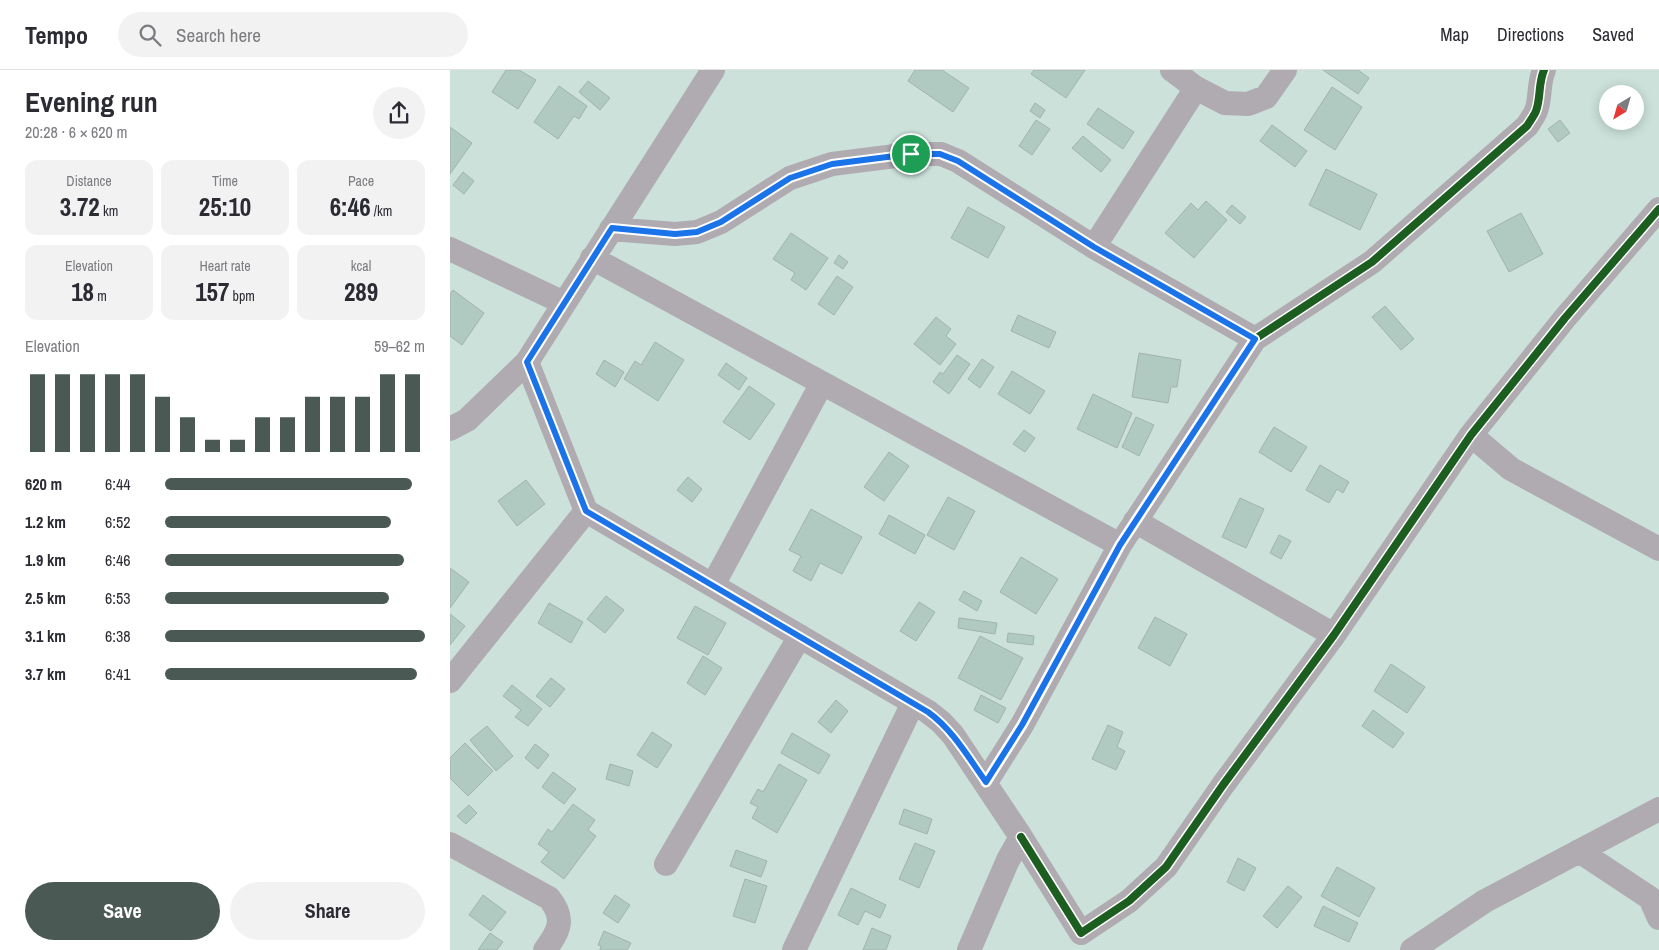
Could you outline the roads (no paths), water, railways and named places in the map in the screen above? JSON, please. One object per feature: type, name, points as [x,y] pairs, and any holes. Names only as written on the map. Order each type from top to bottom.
[{"type":"street","points":[[450,429],[467,420],[527,362],[713,70]]},
{"type":"street","points":[[1172,70],[1196,88],[1225,103],[1248,104],[1266,97],[1285,70]]},
{"type":"street","points":[[986,782],[1022,725],[1120,545],[1255,339],[1372,262],[1527,126],[1536,111],[1539,83],[1544,70]]},
{"type":"street","points":[[1094,247],[1196,88]]},
{"type":"street","points":[[612,228],[675,234],[697,232],[721,222],[790,178],[832,164],[911,154],[940,154],[958,161],[1094,247],[1255,339]]},
{"type":"street","points":[[527,362],[586,511],[913,703],[941,722],[986,782],[1085,942],[1166,867],[1223,785],[1334,635],[1471,435],[1565,318],[1659,209]]},
{"type":"street","points":[[450,249],[564,303]]},
{"type":"street","points":[[592,258],[1120,545]]},
{"type":"street","points":[[713,586],[822,383]]},
{"type":"street","points":[[1471,435],[1511,469],[1659,549]]},
{"type":"street","points":[[450,681],[586,511]]},
{"type":"street","points":[[1135,521],[1334,635]]},
{"type":"street","points":[[666,864],[800,636]]},
{"type":"street","points":[[794,950],[913,703]]},
{"type":"street","points":[[1412,950],[1485,901],[1659,808]]},
{"type":"street","points":[[969,950],[1008,860],[1021,837]]},
{"type":"street","points":[[450,844],[549,898],[559,916],[559,925],[545,950]]},
{"type":"street","points":[[1578,851],[1650,898],[1659,918]]}]
